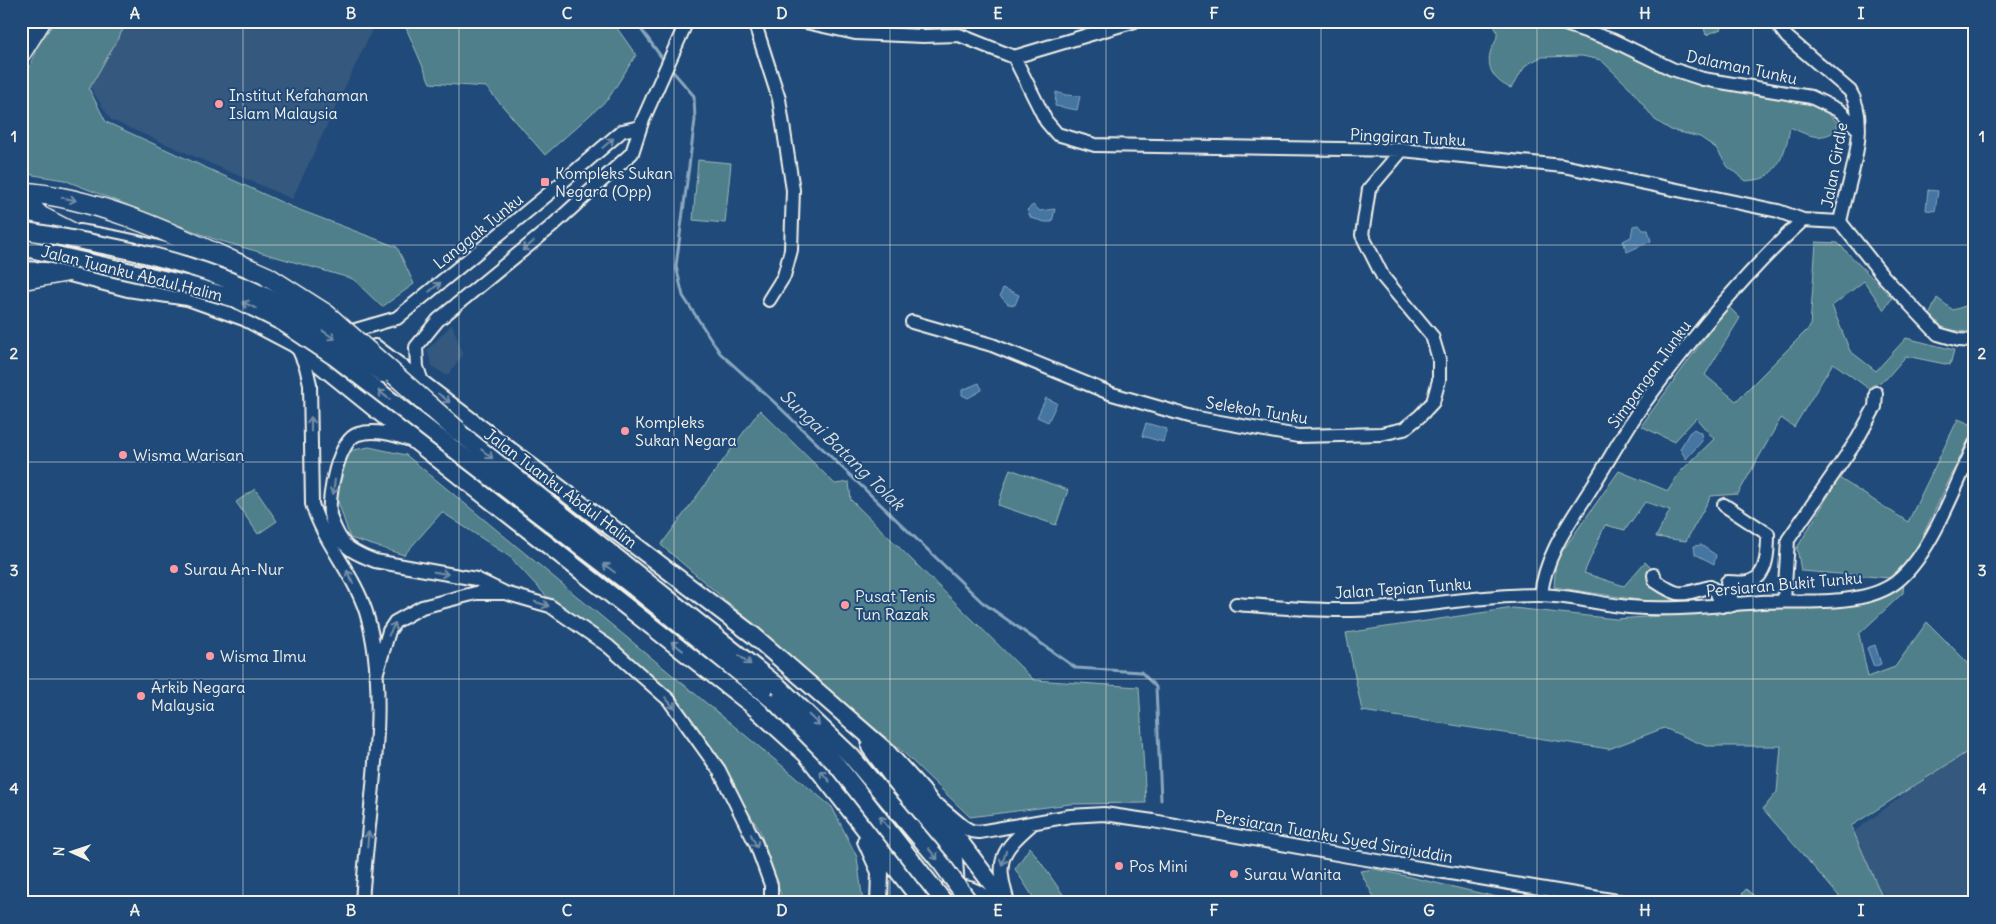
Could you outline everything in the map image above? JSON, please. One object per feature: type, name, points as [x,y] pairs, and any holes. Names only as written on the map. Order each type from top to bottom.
[{"type":"highway","points":[[21,52],[40,21]]},
{"type":"highway","points":[[21,194],[39,193],[81,202],[152,226],[268,276],[326,314],[457,430]]},
{"type":"highway","points":[[21,194],[40,216],[69,231]]},
{"type":"highway","points":[[21,280],[66,272]]},
{"type":"main road","name":"Jalan Tuanku Abdul Halim","points":[[21,219],[28,223],[118,239],[184,256],[243,277],[352,331],[422,382],[753,636],[886,751],[916,796],[1007,903]]},
{"type":"main road","name":"Jalan Tuanku Abdul Halim","points":[[21,230],[194,267],[246,287],[299,314],[457,430],[635,588],[742,675],[776,694],[837,765],[947,903]]},
{"type":"main road","points":[[66,272],[48,265],[42,259],[37,248],[38,240],[44,232],[69,231]]},
{"type":"main road","name":"Jalan Tuanku Abdul Halim","points":[[21,247],[185,284],[236,299],[282,322],[332,356],[529,495],[851,756],[941,863],[970,903]]},
{"type":"main road","name":"Jalan Tuanku Abdul Halim","points":[[21,270],[66,272],[128,288],[188,297],[244,317],[295,344],[414,441],[753,706],[806,754],[870,833],[919,901]]},
{"type":"main road","points":[[529,495],[590,525],[728,623],[753,636]]},
{"type":"main road","points":[[533,534],[742,675]]},
{"type":"main road","points":[[916,796],[954,859],[956,888],[947,903]]},
{"type":"main road","points":[[870,833],[881,843],[901,847],[910,844],[916,837],[918,830],[916,796]]},
{"type":"main road","points":[[843,798],[875,858],[881,883],[879,903]]},
{"type":"main road","points":[[919,901],[939,888],[956,888],[973,891],[982,896],[988,903]]},
{"type":"street","points":[[422,382],[415,358],[416,348],[420,340],[438,320],[551,227],[632,153],[640,127],[687,21]]},
{"type":"street","points":[[754,21],[779,99],[793,190],[791,250],[784,276],[769,300]]},
{"type":"street","points":[[801,21],[855,33],[923,36],[959,35],[1014,57],[1135,21]]},
{"type":"street","name":"Dalaman Tunku","points":[[1556,21],[1612,40],[1672,69],[1703,78],[1812,97],[1840,111],[1859,130]]},
{"type":"street","name":"Jalan Girdle","points":[[1775,21],[1787,37],[1850,91],[1858,108],[1859,130],[1840,222],[1884,276],[1938,334],[1959,340],[1975,340]]},
{"type":"street","name":"Pinggiran Tunku","points":[[1014,57],[1046,121],[1058,134],[1096,145],[1402,150],[1563,166],[1778,211],[1802,220],[1840,222]]},
{"type":"street","name":"Langgak Tunku","points":[[352,331],[397,318],[552,191],[622,130],[640,127]]},
{"type":"street","name":"Selekoh Tunku","points":[[912,322],[992,344],[1112,394],[1192,417],[1298,436],[1381,434],[1404,429],[1420,416],[1432,402],[1439,380],[1439,359],[1432,336],[1383,277],[1362,235],[1370,189],[1402,150]]},
{"type":"street","name":"Simpangan Tunku","points":[[1541,595],[1543,578],[1553,550],[1642,407],[1730,294],[1777,243],[1802,220]]},
{"type":"street","points":[[295,344],[306,367],[310,384],[312,504],[317,520],[344,564],[366,611],[371,632],[376,675],[377,740],[361,903]]},
{"type":"street","points":[[1784,602],[1788,540],[1857,440],[1876,407],[1876,393]]},
{"type":"street","points":[[414,441],[378,432],[356,435],[344,447],[336,471],[330,514],[343,542],[362,556],[376,561],[476,579],[505,593],[550,606],[608,646],[669,700],[719,770],[752,836],[771,885],[771,903]]},
{"type":"street","name":"Persiaran Bukit Tunku","points":[[1541,595],[1630,607],[1681,609],[1837,600],[1872,594],[1891,586],[1914,566],[1938,523],[1975,444]]},
{"type":"street","points":[[1654,575],[1655,580],[1674,594],[1685,594],[1726,582],[1751,582],[1757,578],[1764,568],[1768,534],[1724,505]]},
{"type":"street","points":[[1726,582],[1727,605]]},
{"type":"street","points":[[1710,587],[1716,591],[1727,605]]},
{"type":"street","points":[[376,675],[389,631],[395,622],[422,607],[476,593],[505,593]]},
{"type":"street","name":"Jalan Tepian Tunku","points":[[1236,604],[1352,610],[1425,605],[1501,596],[1541,595]]},
{"type":"street","name":"Persiaran Tuanku Syed Sirajuddin","points":[[916,796],[971,831],[1070,816],[1104,814],[1154,821],[1587,899],[1629,903]]},
{"type":"street","points":[[1007,903],[1002,879],[1003,857],[1010,843],[1033,823]]},
{"type":"shaded area","name":"Institut Kefahaman Islam Malaysia","points":[[129,21],[372,21],[374,26],[292,199],[111,120],[90,87]]},
{"type":"shaded area","points":[[1056,92],[1080,96],[1077,110],[1055,106]]},
{"type":"shaded area","points":[[1928,190],[1938,191],[1935,211],[1926,210]]},
{"type":"shaded area","points":[[1033,205],[1040,211],[1055,209],[1052,222],[1031,218],[1027,210]]},
{"type":"shaded area","points":[[1639,225],[1643,230],[1648,230],[1651,241],[1627,252],[1623,241],[1631,237],[1633,226]]},
{"type":"shaded area","points":[[1003,288],[1019,295],[1015,305],[1008,304],[1000,296]]},
{"type":"shaded area","points":[[452,324],[463,355],[447,376],[432,366],[427,350]]},
{"type":"shaded area","points":[[979,383],[982,390],[968,398],[962,395],[962,390]]},
{"type":"shaded area","points":[[1046,398],[1057,403],[1048,422],[1037,417]]},
{"type":"shaded area","points":[[1146,423],[1167,429],[1163,442],[1142,436]]},
{"type":"shaded area","points":[[1694,429],[1701,433],[1702,441],[1686,459],[1680,449],[1689,433]]},
{"type":"shaded area","points":[[1701,545],[1716,555],[1714,564],[1695,554],[1694,546]]},
{"type":"shaded area","points":[[1875,645],[1881,664],[1874,667],[1867,648]]},
{"type":"shaded area","points":[[1975,741],[1975,903],[1889,903],[1847,837]]},
{"type":"green space","points":[[55,21],[128,21],[89,89],[106,122],[292,207],[397,247],[414,284],[382,307],[353,279],[214,239],[64,180],[21,173],[21,88],[37,47]]},
{"type":"green space","points":[[403,21],[612,21],[636,55],[608,99],[545,155],[486,87],[430,83]]},
{"type":"green space","points":[[1490,21],[1538,21],[1602,42],[1682,79],[1818,104],[1837,122],[1837,130],[1824,136],[1813,136],[1790,127],[1785,148],[1776,167],[1763,178],[1746,181],[1728,167],[1716,148],[1700,137],[1671,130],[1655,120],[1631,89],[1601,60],[1582,56],[1541,57],[1526,65],[1511,88],[1500,82],[1493,74],[1489,63],[1489,57],[1497,33]]},
{"type":"green space","points":[[1702,21],[1719,21],[1721,29],[1706,35]]},
{"type":"green space","points":[[698,160],[731,163],[725,223],[693,220]]},
{"type":"green space","points":[[1816,242],[1838,243],[1892,298],[1884,310],[1864,281],[1832,306],[1850,351],[1876,371],[1906,338],[1954,350],[1950,365],[1906,356],[1886,379],[1868,388],[1833,363],[1794,427],[1781,418],[1738,494],[1711,496],[1686,541],[1656,537],[1670,510],[1645,502],[1625,530],[1605,525],[1584,573],[1624,586],[1645,562],[1684,601],[1658,603],[1554,587],[1556,560],[1619,471],[1668,491],[1679,473],[1714,439],[1696,418],[1674,442],[1641,426],[1728,306],[1740,318],[1705,375],[1736,401],[1810,327]]},
{"type":"green space","points":[[1937,298],[1953,310],[1975,303],[1975,333],[1944,329],[1930,314]]},
{"type":"green space","name":"Pusat Tenis Tun Razak","points":[[760,410],[835,484],[849,482],[851,500],[1034,680],[1139,687],[1146,803],[1070,804],[970,817],[905,754],[661,545]]},
{"type":"green space","points":[[1958,419],[1975,426],[1913,556],[1891,578],[1801,571],[1797,548],[1839,478],[1908,522]]},
{"type":"green space","points":[[369,447],[406,455],[832,807],[857,857],[863,903],[782,903],[760,831],[699,730],[549,599],[510,557],[442,512],[404,555],[350,538],[334,489],[343,452]]},
{"type":"green space","points":[[1010,469],[1068,490],[1056,525],[998,505]]},
{"type":"green space","points":[[255,489],[277,521],[258,534],[236,502]]},
{"type":"green space","points":[[1904,583],[1903,593],[1859,634],[1868,677],[1895,667],[1927,622],[1975,670],[1975,747],[1851,826],[1885,903],[1845,903],[1763,809],[1777,792],[1781,746],[1706,746],[1664,728],[1609,749],[1362,711],[1346,633],[1513,608],[1616,619],[1871,602]]},
{"type":"green space","points":[[1030,847],[1069,903],[1037,903],[1015,869]]},
{"type":"green space","points":[[1375,869],[1523,903],[1400,903],[1375,899],[1360,871]]},
{"type":"green space","points":[[1746,889],[1762,903],[1735,903]]},
{"type":"waterway","name":"Sungai Batang Tolak","points":[[635,21],[665,62]]},
{"type":"waterway","name":"Sungai Batang Tolak","points":[[669,67],[694,96],[695,120],[676,266],[683,296],[720,353],[774,402],[982,602],[1076,668],[1141,672],[1156,687],[1161,800]]},
{"type":"place","name":"Institut Kefahaman Islam Malaysia","points":[[219,104]]},
{"type":"place","name":"Kompleks Sukan Negara (Opp)","points":[[545,182]]},
{"type":"place","name":"Kompleks Sukan Negara","points":[[625,431]]},
{"type":"place","name":"Wisma Warisan","points":[[123,455]]},
{"type":"place","name":"Surau An-Nur","points":[[174,569]]},
{"type":"place","name":"Pusat Tenis Tun Razak","points":[[845,605]]},
{"type":"place","name":"Wisma Ilmu","points":[[210,656]]},
{"type":"place","name":"Arkib Negara Malaysia","points":[[141,696]]},
{"type":"place","name":"Pos Mini","points":[[1119,866]]},
{"type":"place","name":"Surau Wanita","points":[[1234,874]]}]
